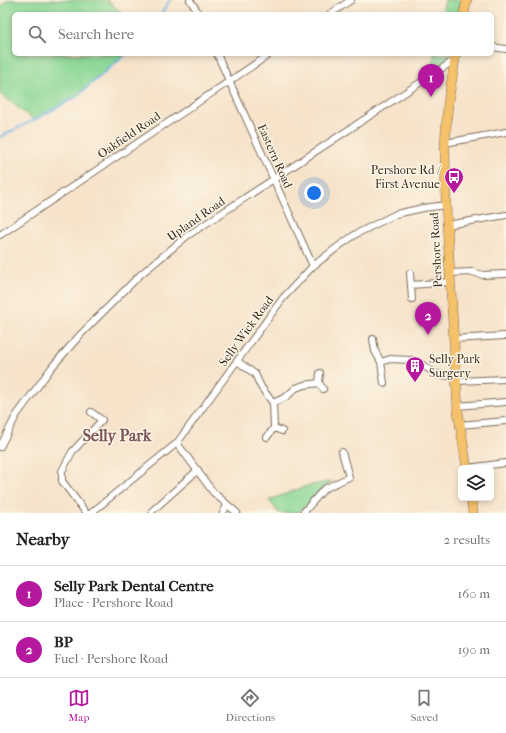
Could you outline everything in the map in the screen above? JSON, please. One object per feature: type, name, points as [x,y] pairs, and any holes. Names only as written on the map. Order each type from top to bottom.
[{"type":"main road","points":[[464,12],[467,0]]},
{"type":"main road","name":"Pershore Road","points":[[455,58],[448,103],[445,143],[446,205],[457,406],[466,465]]},
{"type":"main road","points":[[471,501],[473,513]]},
{"type":"street","points":[[190,0],[198,12]]},
{"type":"street","points":[[333,12],[351,0]]},
{"type":"street","points":[[494,47],[506,49]]},
{"type":"street","name":"Eastern Road","points":[[218,56],[313,266]]},
{"type":"street","name":"Oakfield Road","points":[[0,235],[267,56]]},
{"type":"street","name":"Upland Road","points":[[0,447],[16,416],[52,366],[81,334],[140,275],[187,236],[450,64],[455,58]]},
{"type":"street","points":[[445,143],[506,132]]},
{"type":"street","name":"Selly Wick Road","points":[[91,513],[177,442],[283,298],[313,266],[356,234],[396,214],[446,205]]},
{"type":"street","points":[[447,225],[506,215]]},
{"type":"street","points":[[411,285],[472,272],[483,275],[506,274]]},
{"type":"street","points":[[410,273],[412,299]]},
{"type":"street","points":[[453,339],[505,336]]},
{"type":"street","points":[[373,339],[375,351],[382,362],[384,383]]},
{"type":"street","points":[[382,362],[390,360],[410,360],[418,362],[436,374],[456,379],[506,378]]},
{"type":"street","points":[[237,361],[255,374],[261,387],[273,403],[274,428],[267,437]]},
{"type":"street","points":[[320,373],[319,383],[323,389]]},
{"type":"street","points":[[273,403],[300,387],[319,383]]},
{"type":"street","points":[[457,406],[506,402]]},
{"type":"street","points":[[86,513],[62,481],[62,471],[72,452],[102,420],[91,412]]},
{"type":"street","points":[[459,425],[506,421]]},
{"type":"street","points":[[274,428],[282,430]]},
{"type":"street","points":[[177,442],[213,492],[237,513]]},
{"type":"street","points":[[303,513],[324,489],[349,477],[342,452]]},
{"type":"street","points":[[490,465],[506,463]]},
{"type":"street","points":[[152,511],[198,470]]},
{"type":"street","points":[[223,513],[227,505]]},
{"type":"green space","points":[[7,0],[107,0],[121,12],[12,12],[12,56],[124,56],[76,97],[34,120],[0,94],[0,8]]},
{"type":"green space","points":[[445,0],[461,0],[458,12],[442,12]]},
{"type":"green space","points":[[434,56],[450,56],[449,60],[431,71]]},
{"type":"green space","points":[[332,481],[298,513],[279,513],[269,500],[307,486]]},
{"type":"waterway","points":[[162,12],[170,0]]},
{"type":"waterway","points":[[0,137],[76,97],[124,56]]},
{"type":"place","name":"Selly Park Dental Centre","points":[[431,97]]},
{"type":"place","name":"Pershore Rd / First Avenue","points":[[454,194]]},
{"type":"place","name":"BP","points":[[428,335]]},
{"type":"place","name":"Selly Park Surgery","points":[[415,383]]},
{"type":"district","name":"Selly Park","points":[[117,435]]}]
